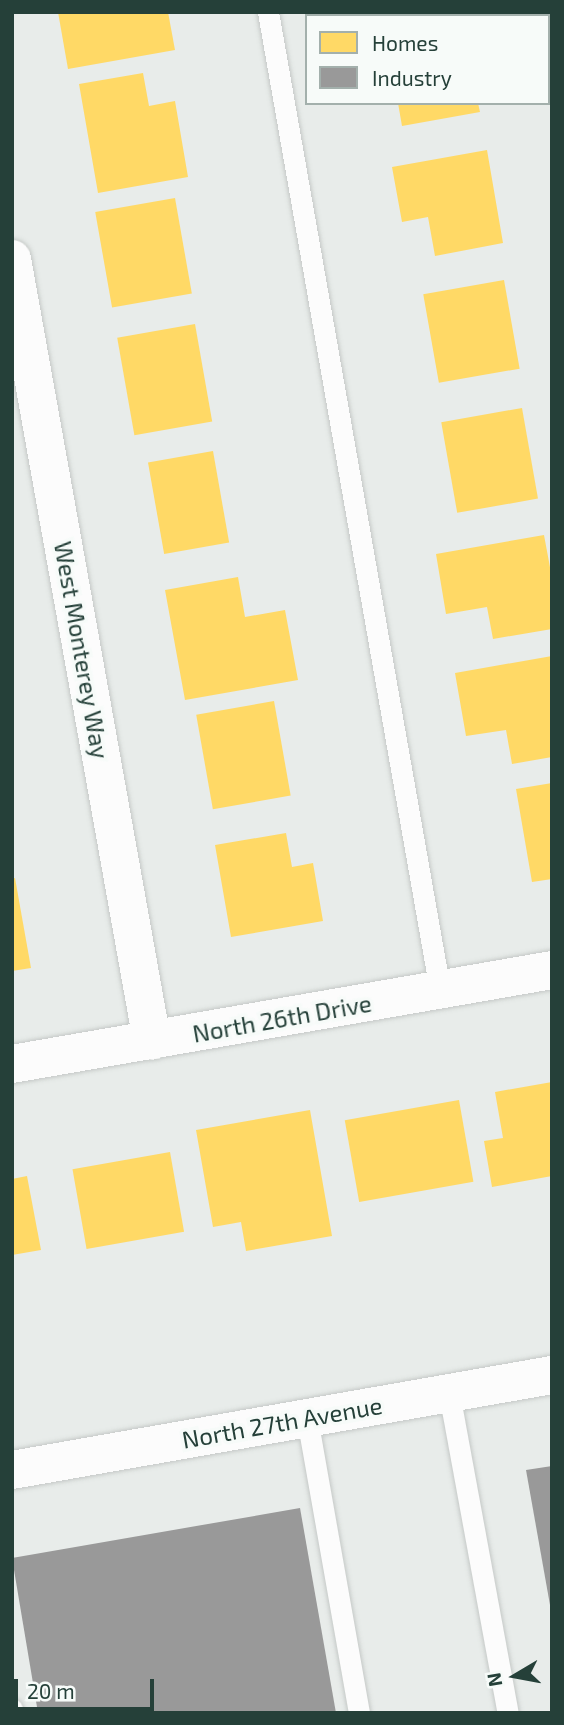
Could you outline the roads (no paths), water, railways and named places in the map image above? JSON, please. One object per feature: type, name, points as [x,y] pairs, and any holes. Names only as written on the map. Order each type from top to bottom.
[{"type":"street","name":"West Monterey Way","points":[[12,259],[152,1041]]},
{"type":"street","name":"North 26th Drive","points":[[12,1065],[552,970]]},
{"type":"street","name":"North 27th Avenue","points":[[12,1470],[552,1375]]},
{"type":"lane","points":[[268,12],[440,990]]},
{"type":"lane","points":[[449,1393],[508,1713]]},
{"type":"lane","points":[[307,1418],[359,1713]]}]
